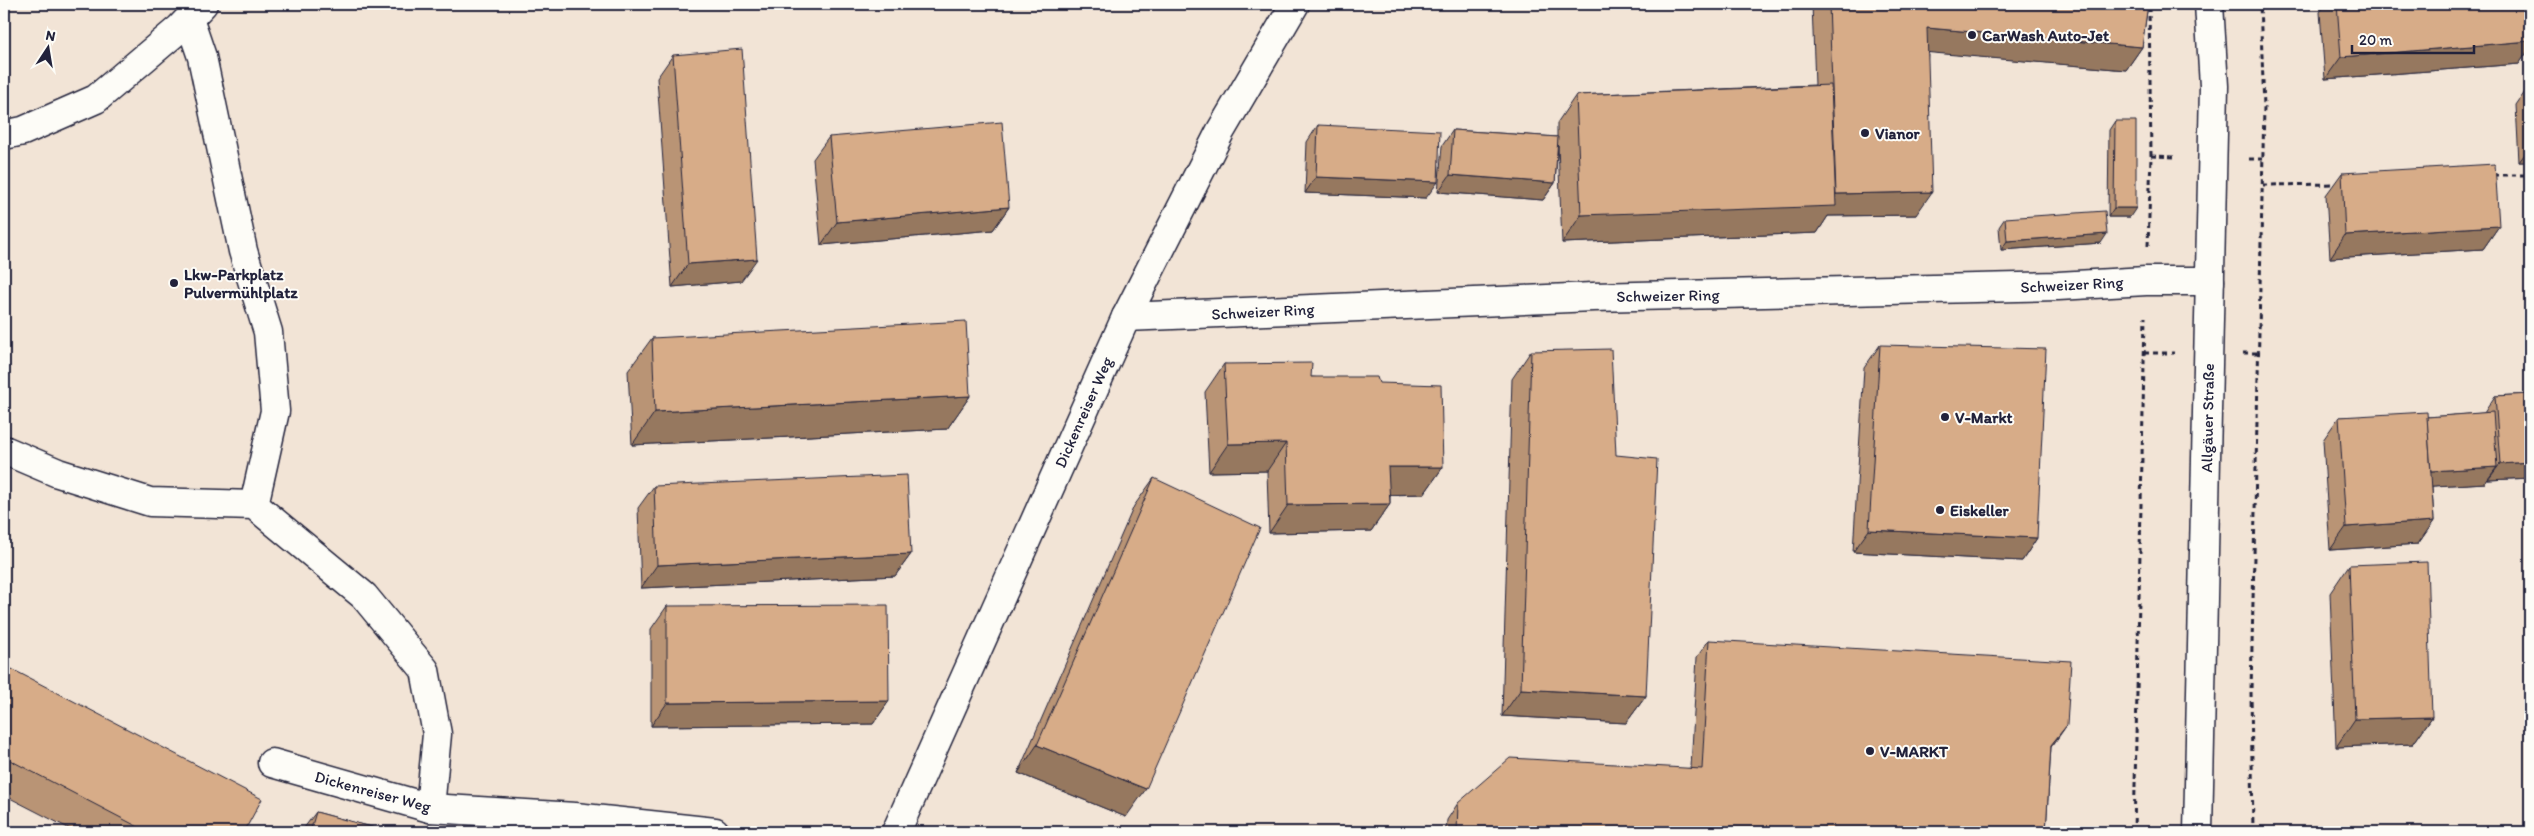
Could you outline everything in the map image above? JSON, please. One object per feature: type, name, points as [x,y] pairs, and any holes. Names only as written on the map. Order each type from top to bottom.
[{"type":"street","name":"Dickenreiser Weg","points":[[896,832],[1126,317],[1220,132],[1295,4]]},
{"type":"street","name":"Allgäuer Straße","points":[[2198,832],[2214,86],[2209,4]]},
{"type":"street","points":[[4,135],[23,131],[96,99],[196,11]]},
{"type":"street","points":[[196,11],[202,56],[243,251],[268,332],[275,410],[254,504]]},
{"type":"street","name":"Schweizer Ring","points":[[1126,317],[1594,297],[2058,286],[2146,280],[2210,281]]},
{"type":"street","points":[[4,450],[58,473],[150,502],[254,504],[364,596],[425,670],[437,734],[430,808]]},
{"type":"street","name":"Dickenreiser Weg","points":[[272,763],[430,808],[575,817],[715,832]]},
{"type":"path","points":[[2134,832],[2150,156],[2150,4]]},
{"type":"path","points":[[2253,832],[2251,682],[2264,107],[2260,4]]},
{"type":"path","points":[[2487,175],[2530,175]]},
{"type":"path","points":[[2263,185],[2342,184]]},
{"type":"building","points":[[1829,4],[2148,4],[2142,47],[1927,28],[1932,192],[1836,194]]},
{"type":"building","points":[[2337,4],[2530,4],[2530,41],[2341,57]]},
{"type":"building","points":[[742,49],[757,259],[688,264],[673,55]]},
{"type":"building","points":[[1831,85],[1836,206],[1581,215],[1576,95]]},
{"type":"building","points":[[2527,89],[2530,89],[2530,137]]},
{"type":"building","points":[[2115,121],[2136,121],[2136,208],[2114,208]]},
{"type":"building","points":[[1002,122],[1009,207],[837,222],[829,137]]},
{"type":"building","points":[[1318,125],[1440,131],[1438,182],[1316,177]]},
{"type":"building","points":[[1453,130],[1558,137],[1555,183],[1450,175]]},
{"type":"building","points":[[2495,164],[2499,226],[2345,235],[2342,173]]},
{"type":"building","points":[[2105,211],[2107,234],[2007,241],[2005,218]]},
{"type":"building","points":[[966,321],[970,396],[655,412],[652,338]]},
{"type":"building","points":[[1880,345],[2046,349],[2037,538],[1869,530]]},
{"type":"building","points":[[1611,349],[1616,455],[1657,459],[1646,696],[1521,689],[1531,351]]},
{"type":"building","points":[[1312,363],[1311,377],[1377,377],[1379,383],[1441,385],[1443,467],[1388,467],[1390,504],[1288,505],[1286,443],[1228,444],[1224,364]]},
{"type":"building","points":[[2530,394],[2530,462],[2500,464],[2495,396]]},
{"type":"building","points":[[2427,412],[2434,521],[2346,527],[2339,417]]},
{"type":"building","points":[[2493,412],[2497,467],[2431,471],[2427,417]]},
{"type":"building","points":[[907,475],[911,554],[657,565],[654,486]]},
{"type":"building","points":[[1154,478],[1260,528],[1146,789],[1037,745]]},
{"type":"building","points":[[2427,562],[2432,717],[2355,719],[2349,565]]},
{"type":"building","points":[[888,605],[889,701],[667,703],[667,606]]},
{"type":"building","name":"V-MARKT","points":[[1709,640],[2071,661],[2067,725],[2051,745],[2046,832],[1457,832],[1458,803],[1510,758],[1702,769]]},
{"type":"building","points":[[4,665],[262,799],[244,832],[148,832],[4,757]]},
{"type":"building","points":[[316,812],[390,832],[310,832]]},
{"type":"place","name":"CarWash Auto-Jet","points":[[1972,35]]},
{"type":"place","name":"Vianor","points":[[1865,133]]},
{"type":"place","name":"Lkw-Parkplatz Pulvermühlplatz","points":[[174,283]]},
{"type":"place","name":"V-Markt","points":[[1945,417]]},
{"type":"place","name":"Eiskeller","points":[[1940,510]]},
{"type":"place","name":"V-MARKT","points":[[1870,751]]}]
